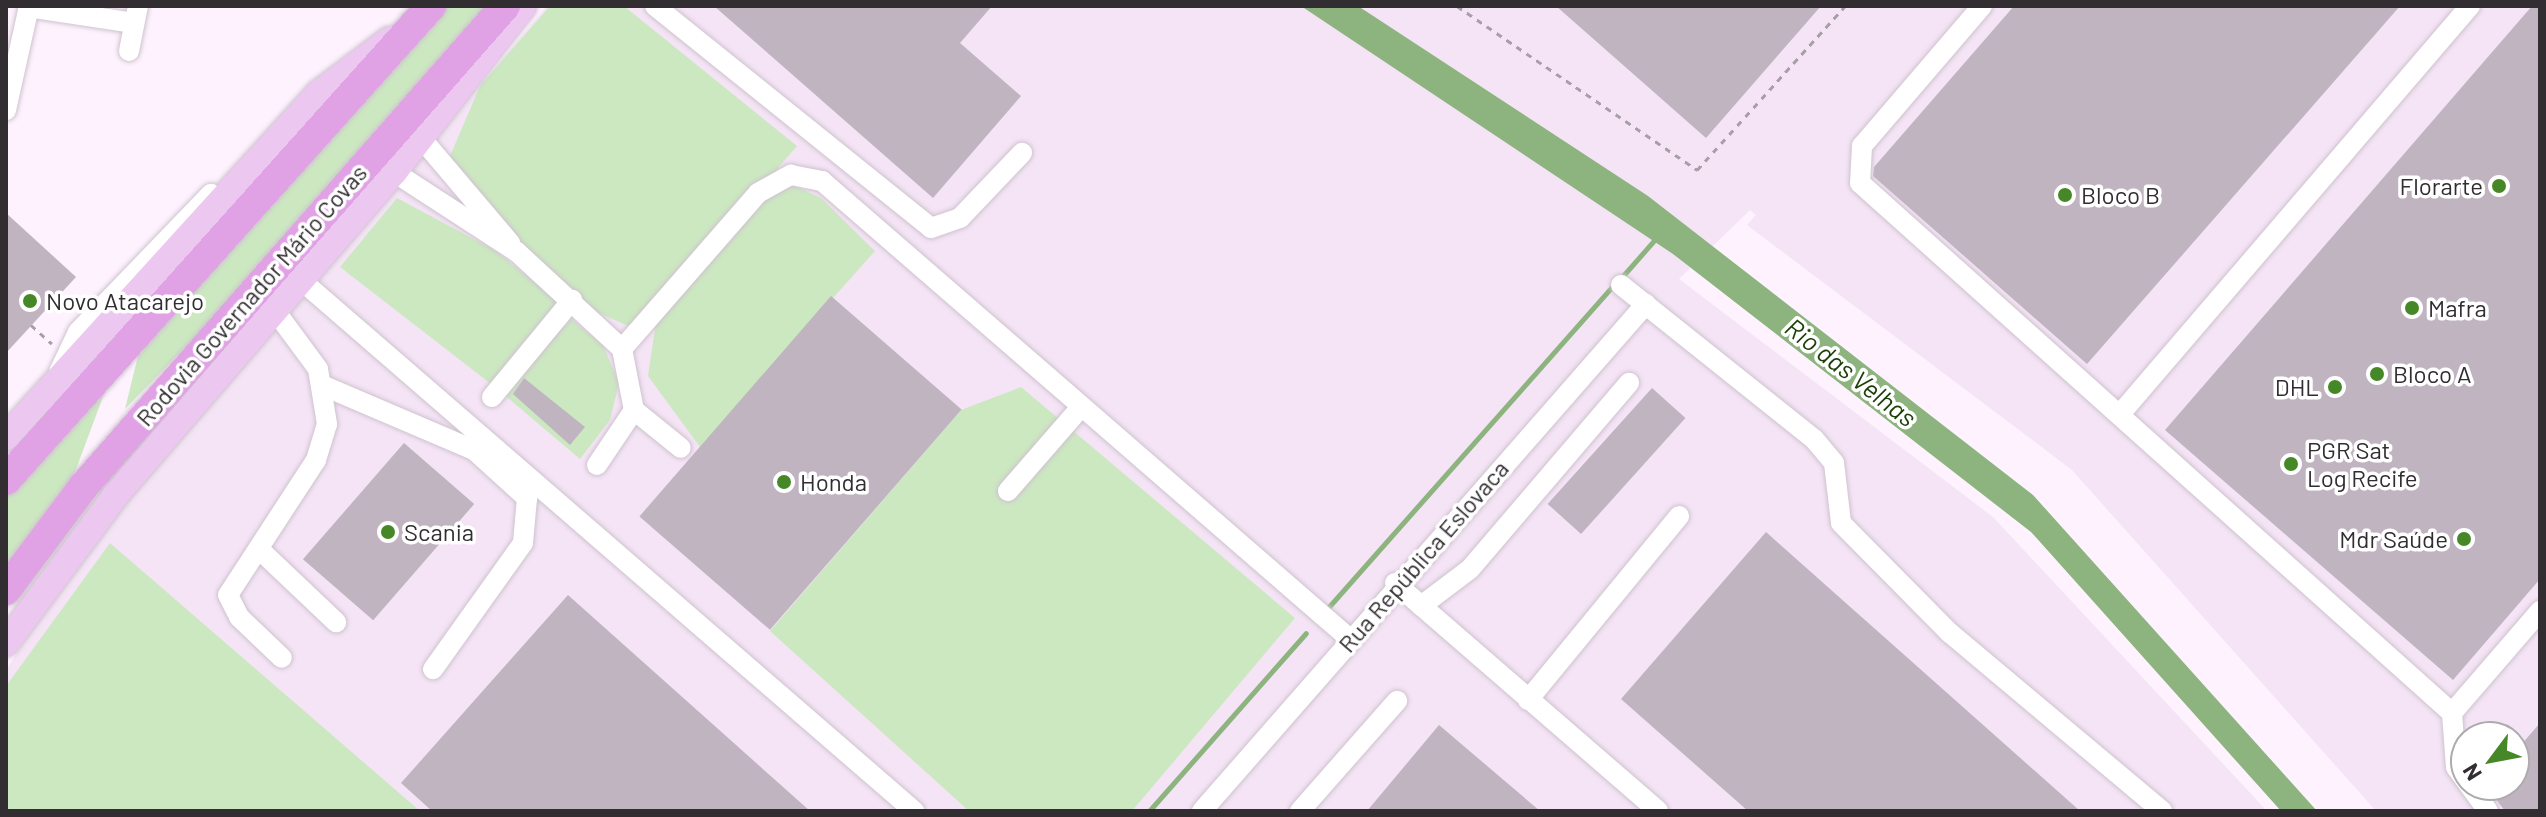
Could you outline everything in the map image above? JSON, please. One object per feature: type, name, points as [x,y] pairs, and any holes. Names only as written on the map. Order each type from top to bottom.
[{"type":"highway","name":"Rodovia Governador Mário Covas","points":[[6,590],[83,487],[505,6]]},
{"type":"highway","points":[[6,480],[427,10]]},
{"type":"main road","points":[[6,643],[115,496],[394,172],[523,6]]},
{"type":"main road","points":[[6,437],[50,395],[319,93],[427,10]]},
{"type":"street","points":[[655,6],[931,228],[960,218],[1022,153]]},
{"type":"street","points":[[1982,6],[1862,146],[1860,183],[2121,413],[2452,713],[2456,767],[2488,811]]},
{"type":"street","points":[[2121,413],[2470,6]]},
{"type":"street","points":[[6,110],[22,14],[136,14],[129,51]]},
{"type":"street","points":[[421,138],[517,252]]},
{"type":"street","points":[[394,172],[517,252],[572,300],[622,349],[634,410],[681,448]]},
{"type":"street","points":[[622,349],[758,193],[803,174],[861,211],[1081,407],[1350,639]]},
{"type":"street","points":[[302,281],[914,811]]},
{"type":"street","points":[[1621,285],[1814,439],[1834,463],[1841,523],[1893,578],[2162,811]]},
{"type":"street","points":[[492,397],[572,300]]},
{"type":"street","name":"Rua República Eslovaca","points":[[1202,811],[1395,583],[1646,304]]},
{"type":"street","points":[[276,312],[324,386],[327,424],[316,460],[260,550],[233,583],[229,600],[282,658]]},
{"type":"street","points":[[1421,606],[1470,569],[1629,383]]},
{"type":"street","points":[[324,386],[474,450],[527,498],[523,543],[433,669]]},
{"type":"street","points":[[1008,491],[1081,407]]},
{"type":"street","points":[[597,465],[634,410]]},
{"type":"street","points":[[1528,700],[1679,516]]},
{"type":"street","points":[[260,550],[336,622]]},
{"type":"street","points":[[1395,583],[1658,811]]},
{"type":"street","points":[[2452,713],[2540,611]]},
{"type":"street","points":[[1300,811],[1397,701]]},
{"type":"path","points":[[1457,6],[1697,170],[1845,6]]},
{"type":"shaded area","points":[[439,6],[485,6],[214,318],[125,409],[138,356]]},
{"type":"shaded area","points":[[547,6],[2540,6],[2540,811],[2376,811],[2072,470],[1747,225],[1756,215],[1750,210],[1679,279],[1993,517],[2267,811],[6,811],[6,670],[95,533]]},
{"type":"shaded area","points":[[550,6],[624,6],[797,146],[758,191],[791,184],[821,198],[875,251],[700,447],[648,376],[656,322],[638,330],[582,306],[447,163],[480,86]]},
{"type":"shaded area","points":[[397,198],[496,251],[555,299],[556,310],[491,384],[340,267]]},
{"type":"shaded area","points":[[571,319],[603,345],[619,383],[610,420],[580,459],[502,393]]},
{"type":"shaded area","points":[[110,378],[72,480],[6,568],[6,495]]},
{"type":"shaded area","points":[[1021,387],[1295,618],[1132,811],[969,811],[770,631],[961,410]]},
{"type":"shaded area","points":[[110,543],[420,811],[6,811],[6,686]]},
{"type":"water","name":"Rio das Velhas","points":[[1301,6],[1358,6],[1648,196],[2033,495],[2317,811],[2281,811],[2031,532],[1673,254]]},
{"type":"building","points":[[714,6],[992,6],[960,43],[1021,96],[933,198]]},
{"type":"building","points":[[1556,6],[1821,6],[1706,138]]},
{"type":"building","name":"Bloco B","points":[[2014,6],[2400,6],[2087,364],[1873,176],[1874,167]]},
{"type":"building","name":"Bloco A","points":[[2532,6],[2540,6],[2540,579],[2453,680],[2165,430]]},
{"type":"building","name":"Novo Atacarejo","points":[[6,213],[76,277],[6,353]]},
{"type":"building","name":"Honda","points":[[831,296],[962,409],[770,630],[639,516]]},
{"type":"building","points":[[524,378],[585,427],[570,445],[513,394]]},
{"type":"building","points":[[1652,388],[1685,418],[1581,534],[1548,504]]},
{"type":"building","name":"Scania","points":[[404,443],[474,504],[373,620],[303,559]]},
{"type":"building","points":[[1766,532],[2080,811],[1748,811],[1621,699]]},
{"type":"building","points":[[568,595],[810,811],[432,811],[401,783]]},
{"type":"building","points":[[2540,723],[2540,811],[2505,811],[2497,801],[2530,801],[2530,735]]},
{"type":"building","points":[[1439,725],[1540,811],[1367,811]]},
{"type":"waterway","points":[[1621,278],[1657,237]]},
{"type":"waterway","points":[[1326,610],[1614,285]]},
{"type":"waterway","points":[[1149,811],[1306,633]]},
{"type":"place","name":"Florarte","points":[[2499,186]]},
{"type":"place","name":"Bloco B","points":[[2065,195]]},
{"type":"place","name":"Novo Atacarejo","points":[[30,301]]},
{"type":"place","name":"Mafra","points":[[2412,308]]},
{"type":"place","name":"Bloco A","points":[[2377,374]]},
{"type":"place","name":"DHL","points":[[2335,387]]},
{"type":"place","name":"PGR Sat Log Recife","points":[[2291,464]]},
{"type":"place","name":"Honda","points":[[784,482]]},
{"type":"place","name":"Scania","points":[[388,532]]},
{"type":"place","name":"Mdr Saúde","points":[[2464,539]]}]
